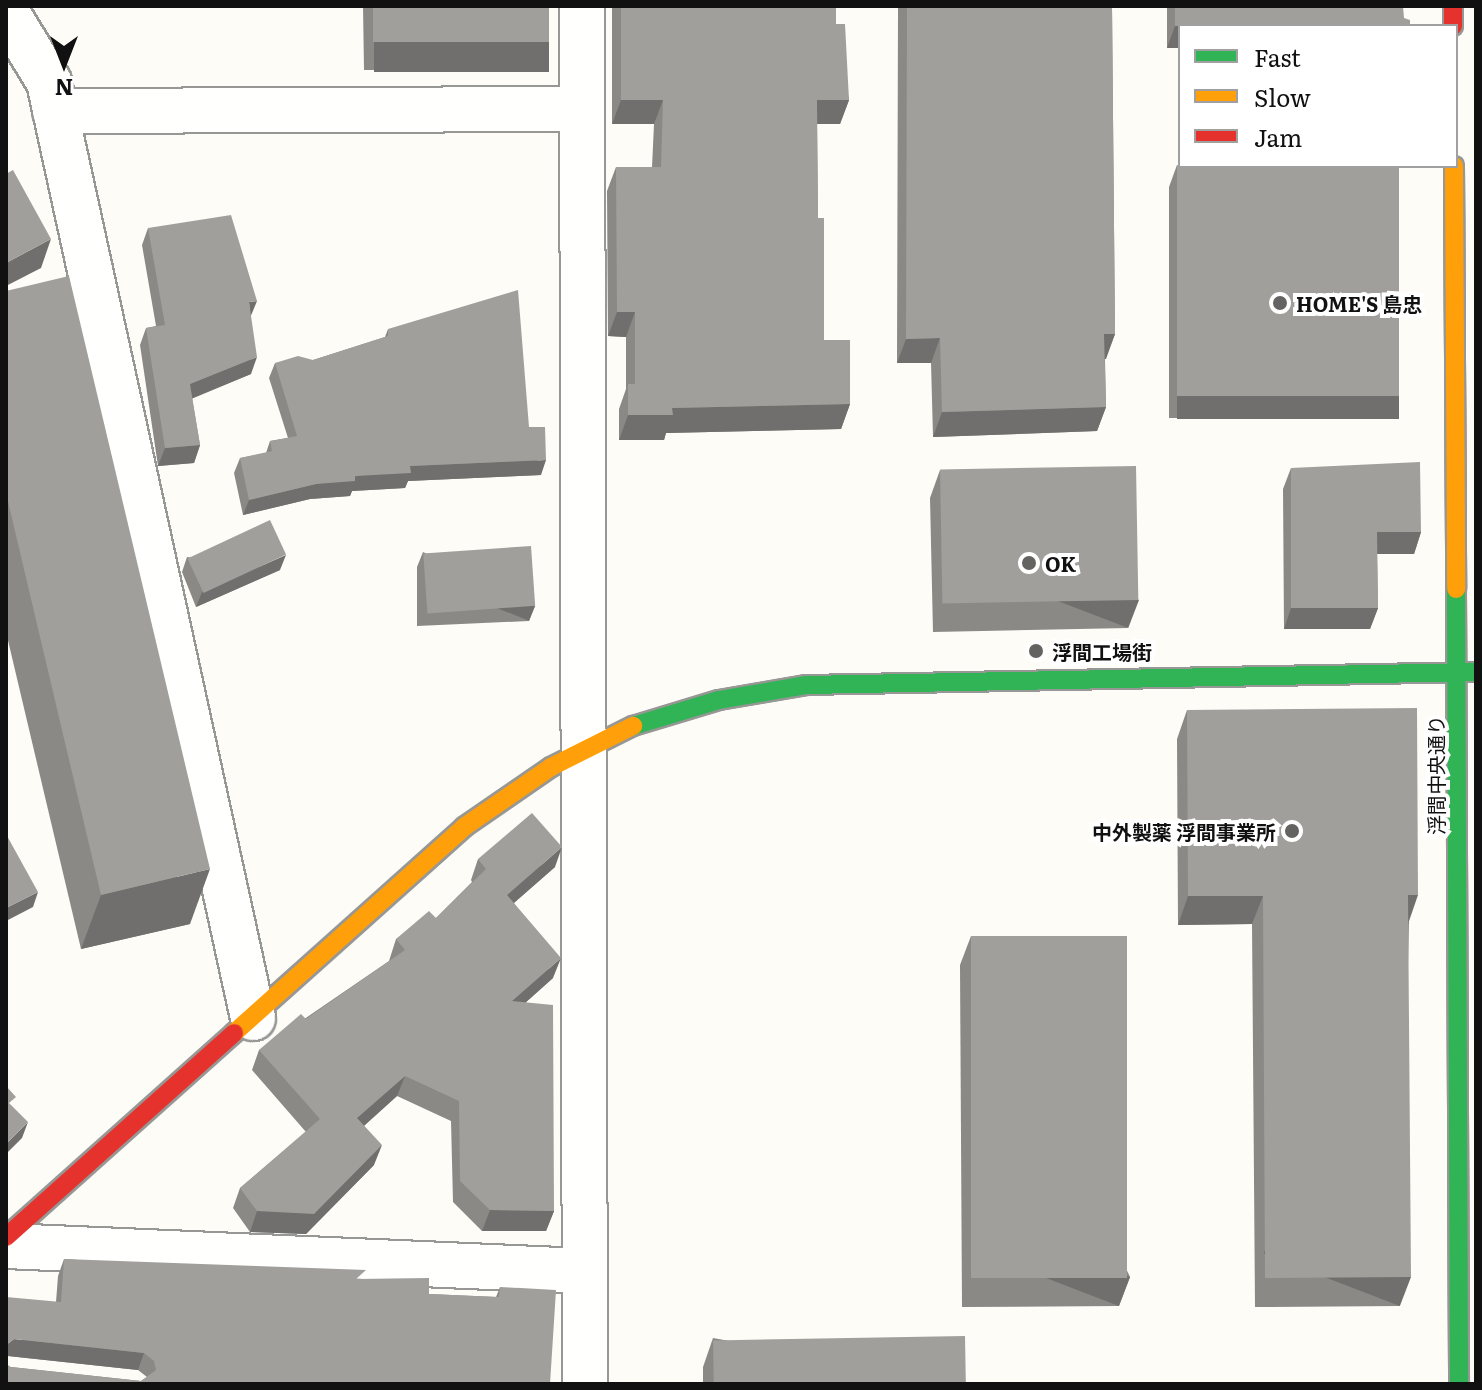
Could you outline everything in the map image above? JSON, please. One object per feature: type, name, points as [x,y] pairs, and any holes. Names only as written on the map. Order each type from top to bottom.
[{"type":"street","points":[[582,6],[585,1384]]},
{"type":"street","points":[[6,11],[49,82],[253,1018]]},
{"type":"street","points":[[55,111],[582,109]]},
{"type":"street","name":"浮間中央通り","points":[[1454,168],[1459,1384]]},
{"type":"street","points":[[6,1237],[464,827],[584,749],[677,712],[806,685],[1476,672]]},
{"type":"street","points":[[6,1246],[584,1271]]},
{"type":"building","points":[[373,6],[549,6],[549,42],[373,42]]},
{"type":"building","points":[[621,6],[836,6],[836,24],[845,24],[849,100],[817,100],[818,218],[824,218],[824,340],[850,340],[850,404],[672,408],[673,415],[628,415],[628,384],[635,384],[635,312],[617,312],[616,167],[661,167],[663,100],[621,100]]},
{"type":"building","points":[[907,6],[1112,6],[1115,334],[1104,334],[1106,407],[942,412],[940,338],[906,339]]},
{"type":"building","points":[[1175,6],[1403,6],[1404,18],[1410,20],[1410,24],[1175,26]]},
{"type":"building","name":"HOME'S 島忠","points":[[1177,165],[1178,168],[1399,168],[1399,396],[1177,396]]},
{"type":"building","points":[[13,170],[51,239],[6,263],[6,174]]},
{"type":"building","points":[[231,215],[257,301],[249,302],[257,357],[190,384],[200,445],[165,448],[146,328],[165,325],[148,228]]},
{"type":"building","points":[[69,276],[210,869],[101,895],[6,493],[6,291]]},
{"type":"building","points":[[518,290],[529,427],[545,427],[546,460],[410,466],[411,473],[355,476],[355,481],[316,484],[249,500],[240,458],[272,451],[270,441],[297,436],[275,363],[298,356],[313,360],[388,336],[388,329]]},
{"type":"building","points":[[1420,462],[1421,532],[1377,532],[1378,608],[1291,608],[1291,468]]},
{"type":"building","name":"OK","points":[[1136,466],[1138,600],[942,603],[940,469]]},
{"type":"building","points":[[270,520],[286,554],[204,593],[188,558]]},
{"type":"building","points":[[531,546],[535,606],[427,613],[423,554]]},
{"type":"building","points":[[1417,708],[1418,895],[1408,895],[1411,1277],[1265,1278],[1263,896],[1188,896],[1187,710]]},
{"type":"building","points":[[532,813],[562,847],[507,895],[561,958],[512,1001],[553,1005],[554,1211],[490,1210],[460,1181],[459,1101],[405,1076],[357,1118],[382,1145],[314,1214],[257,1211],[240,1188],[320,1119],[259,1050],[301,1014],[306,1019],[405,950],[396,939],[429,911],[436,918],[486,869],[478,859]]},
{"type":"building","points":[[6,834],[38,892],[6,908]]},
{"type":"building","points":[[971,936],[1127,936],[1127,1278],[971,1278]]},
{"type":"building","points":[[6,1086],[16,1097],[9,1103],[28,1122],[6,1144]]},
{"type":"building","points":[[64,1259],[366,1270],[356,1279],[429,1278],[429,1294],[499,1297],[500,1287],[556,1290],[550,1384],[6,1384],[6,1364],[141,1381],[156,1370],[154,1361],[144,1353],[14,1339],[6,1345],[6,1297],[61,1302]]},
{"type":"building","points":[[965,1336],[966,1384],[714,1384],[713,1340]]},
{"type":"traffic: fast","points":[[1456,589],[1459,1384]]},
{"type":"traffic: fast","points":[[633,726],[719,700],[806,685],[1476,672]]},
{"type":"traffic: slow","points":[[1454,168],[1456,589]]},
{"type":"traffic: slow","points":[[234,1033],[464,827],[551,767],[633,726]]},
{"type":"traffic: jam","points":[[1453,6],[1453,24]]},
{"type":"traffic: jam","points":[[6,1237],[234,1033]]},
{"type":"place","name":"HOME'S 島忠","points":[[1280,303]]},
{"type":"place","name":"OK","points":[[1029,563]]},
{"type":"place","name":"浮間工場街","points":[[1036,651]]},
{"type":"place","name":"中外製薬 浮間事業所","points":[[1292,831]]}]
